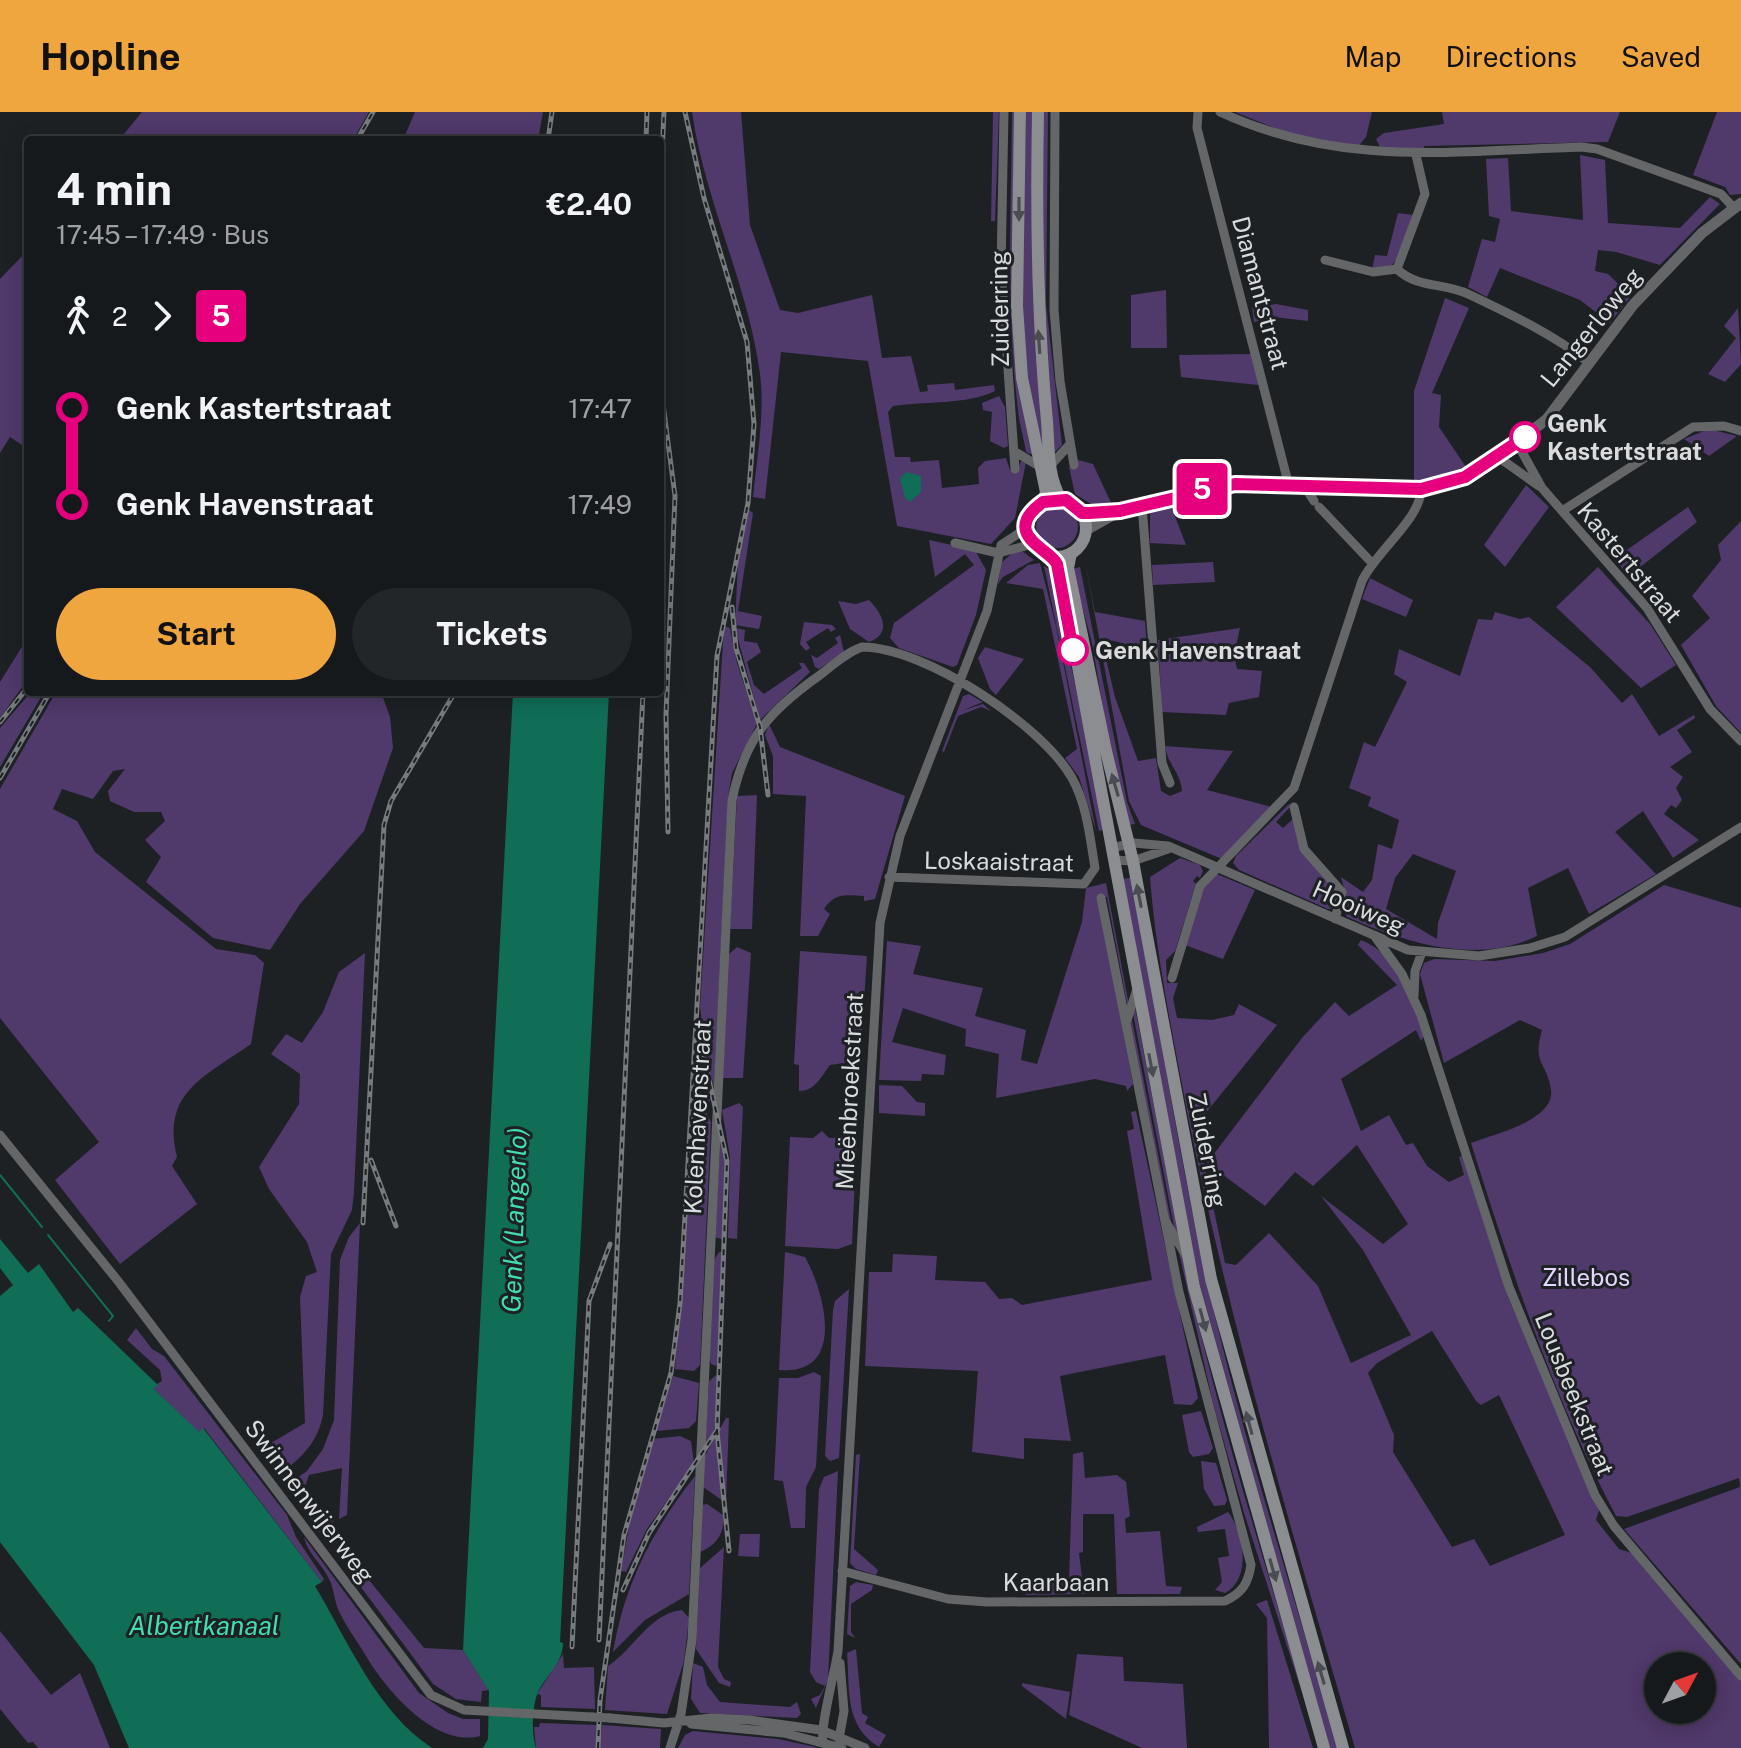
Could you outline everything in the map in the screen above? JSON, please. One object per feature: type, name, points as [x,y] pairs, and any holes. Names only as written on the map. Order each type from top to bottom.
[{"type":"main road","name":"Zuiderring","points":[[1020,112],[1017,306],[1022,378],[1046,466],[1061,499]]},
{"type":"main road","name":"Zuiderring","points":[[1038,112],[1037,306],[1046,466],[1043,502]]},
{"type":"main road","points":[[1061,499],[1082,513],[1086,530],[1082,543],[1071,553],[1054,557],[1033,544],[1027,528],[1032,512],[1043,502],[1061,499]]},
{"type":"main road","name":"Zuiderring","points":[[1071,553],[1068,568],[1106,751],[1133,861],[1211,1279],[1343,1748]]},
{"type":"main road","name":"Zuiderring","points":[[1054,557],[1062,581],[1189,1261],[1239,1452],[1324,1748]]},
{"type":"street","name":"Zuiderring","points":[[1004,112],[1001,269],[1015,469]]},
{"type":"street","points":[[1055,112],[1054,310],[1074,465]]},
{"type":"street","name":"Diamantstraat","points":[[1198,112],[1197,128],[1289,486]]},
{"type":"street","points":[[1220,112],[1303,142],[1340,150],[1416,155],[1589,148],[1721,194],[1737,205]]},
{"type":"street","points":[[1397,269],[1425,194],[1416,155]]},
{"type":"street","name":"Langerloweg","points":[[1120,511],[1221,486],[1421,489],[1465,477],[1498,457],[1547,419],[1588,362],[1666,269],[1737,205]]},
{"type":"street","points":[[1325,260],[1373,272],[1397,269],[1409,280],[1467,293],[1551,337],[1588,362]]},
{"type":"street","points":[[1562,511],[1693,427],[1724,426],[1741,431]]},
{"type":"street","name":"Kastertstraat","points":[[1517,443],[1542,488],[1647,608],[1704,700],[1741,741]]},
{"type":"street","points":[[1014,451],[1046,466],[1070,444]]},
{"type":"street","name":"Kastertstraat","points":[[1498,457],[1542,488]]},
{"type":"street","points":[[1305,487],[1316,504],[1371,562]]},
{"type":"street","points":[[1172,978],[1194,895],[1291,795],[1371,562],[1419,506],[1421,489]]},
{"type":"street","points":[[1142,505],[1162,763],[1170,783]]},
{"type":"street","points":[[1082,513],[1120,511]]},
{"type":"street","points":[[1086,530],[1120,511]]},
{"type":"street","points":[[998,553],[1001,545],[1027,528]]},
{"type":"street","points":[[955,543],[998,553],[1033,544]]},
{"type":"street","name":"Mieënbroekstraat","points":[[823,1741],[821,1730],[828,1711],[838,1651],[877,947],[889,877],[900,836],[987,611],[998,553]]},
{"type":"street","name":"Kolenhavenstraat","points":[[670,1748],[679,1723],[694,1604],[732,800],[736,781],[760,727],[776,707],[857,649],[877,647],[961,679]]},
{"type":"street","name":"Loskaaistraat","points":[[889,877],[1084,884],[1093,876],[1095,868],[1089,833],[1082,802],[1072,778],[1036,737],[961,679]]},
{"type":"street","points":[[1294,807],[1304,849],[1342,892],[1335,919]]},
{"type":"street","name":"Hooiweg","points":[[1112,854],[1129,843],[1154,843],[1177,849],[1408,950],[1504,953],[1565,937],[1741,827]]},
{"type":"street","points":[[1112,854],[1133,861],[1156,851],[1177,849]]},
{"type":"street","points":[[1101,898],[1164,1219],[1189,1261]]},
{"type":"street","name":"Lousbeekstraat","points":[[1376,938],[1414,996],[1509,1287],[1595,1495],[1614,1526],[1741,1676]]},
{"type":"street","points":[[1402,974],[1408,950]]},
{"type":"street","name":"Lousbeekstraat","points":[[1414,996],[1415,971],[1422,952]]},
{"type":"street","points":[[1126,1025],[1137,989]]},
{"type":"street","name":"Swinnenwijerweg","points":[[0,1135],[118,1281],[420,1683],[447,1705],[479,1711],[610,1718],[784,1733],[865,1748]]},
{"type":"street","name":"Kaarbaan","points":[[842,1571],[919,1593],[974,1601],[1215,1602],[1236,1596],[1245,1587],[1251,1565],[1179,1292],[1164,1219]]},
{"type":"street","name":"Mieënbroekstraat","points":[[838,1651],[844,1711],[839,1744]]},
{"type":"street","name":"Swinnenwijerweg","points":[[679,1723],[711,1718],[750,1720],[821,1730],[839,1744]]},
{"type":"green space","points":[[142,112],[369,112],[355,136],[122,136]]},
{"type":"green space","points":[[415,112],[543,112],[539,136],[405,136]]},
{"type":"green space","points":[[692,112],[741,112],[750,225],[780,310],[798,313],[872,295],[882,358],[911,356],[920,392],[928,391],[927,385],[954,383],[955,390],[994,385],[995,391],[984,395],[959,401],[893,406],[888,412],[895,457],[910,457],[911,462],[939,460],[942,488],[979,484],[978,468],[985,461],[1006,458],[1010,470],[1018,470],[1021,461],[1026,462],[1015,518],[991,544],[897,526],[868,361],[781,352],[765,499],[753,497],[761,420],[760,374],[746,308],[706,178]]},
{"type":"green space","points":[[993,112],[999,112],[995,221],[991,221]]},
{"type":"green space","points":[[1012,112],[1016,112],[1014,279],[1035,456],[1026,452],[1014,373],[1010,261]]},
{"type":"green space","points":[[1026,112],[1033,112],[1034,299],[1040,392],[1051,485],[1038,440],[1025,348],[1022,253]]},
{"type":"green space","points":[[1043,112],[1048,112],[1046,304],[1062,445],[1053,454],[1043,304]]},
{"type":"green space","points":[[1235,112],[1372,112],[1366,137],[1357,148],[1299,138]]},
{"type":"green space","points":[[1442,112],[1620,112],[1608,142],[1424,146],[1424,150],[1382,151],[1376,139],[1384,133],[1444,124]]},
{"type":"green space","points":[[1717,112],[1741,112],[1741,194],[1730,195],[1725,187],[1693,175]]},
{"type":"green space","points":[[1580,155],[1605,160],[1608,223],[1680,228],[1710,197],[1720,204],[1660,265],[1598,250],[1595,271],[1608,274],[1631,296],[1610,323],[1580,300],[1500,268],[1487,297],[1468,287],[1482,239],[1495,242],[1500,219],[1489,216],[1486,159],[1508,158],[1511,211],[1583,220]]},
{"type":"green space","points":[[1398,213],[1414,215],[1396,260],[1392,265],[1372,269],[1375,255],[1387,256]]},
{"type":"green space","points":[[24,254],[24,446],[10,437],[0,453],[0,279]]},
{"type":"green space","points":[[1166,290],[1167,348],[1131,348],[1131,295]]},
{"type":"green space","points":[[1445,298],[1469,308],[1432,393],[1441,395],[1439,427],[1466,467],[1414,482],[1414,391]]},
{"type":"green space","points":[[1276,304],[1308,310],[1308,321],[1274,317],[1254,322],[1252,308]]},
{"type":"green space","points":[[1738,308],[1741,364],[1725,382],[1708,374],[1736,338],[1724,326]]},
{"type":"green space","points":[[1252,354],[1259,385],[1181,377],[1179,355]]},
{"type":"green space","points":[[999,396],[1005,407],[1008,446],[1004,448],[990,441],[992,412],[983,410],[982,403]]},
{"type":"green space","points":[[1709,429],[1737,436],[1709,456],[1684,439]]},
{"type":"green space","points":[[1078,460],[1093,464],[1112,505],[1093,505],[1075,494],[1069,467],[1078,464]]},
{"type":"green space","points":[[1526,485],[1549,507],[1505,567],[1484,545]]},
{"type":"green space","points":[[1057,506],[1072,512],[1078,527],[1072,542],[1057,548],[1042,542],[1036,527],[1042,512]]},
{"type":"green space","points":[[1171,506],[1186,545],[1150,543],[1150,511]]},
{"type":"green space","points":[[1688,507],[1697,522],[1629,576],[1614,559]]},
{"type":"green space","points":[[748,509],[753,513],[738,611],[762,616],[759,629],[735,625],[738,560]]},
{"type":"green space","points":[[1741,521],[1741,733],[1716,706],[1681,645],[1710,618],[1692,596],[1721,560],[1718,545]]},
{"type":"green space","points":[[929,540],[975,550],[986,570],[976,615],[957,665],[953,667],[899,648],[890,638],[894,623],[974,565],[965,554],[935,577]]},
{"type":"green space","points":[[1018,548],[1034,560],[1003,577],[998,584],[1001,563]]},
{"type":"green space","points":[[1085,561],[1095,612],[1145,621],[1147,649],[1101,638],[1115,697],[1138,761],[1156,758],[1161,791],[1170,796],[1182,791],[1165,746],[1233,751],[1207,790],[1272,807],[1222,859],[1141,825],[1129,801]]},
{"type":"green space","points":[[1213,562],[1215,582],[1153,585],[1152,565]]},
{"type":"green space","points":[[1040,563],[1056,626],[1096,831],[1079,777],[1065,758],[1077,749],[1043,589],[1006,583],[1028,565]]},
{"type":"green space","points":[[1044,566],[1054,573],[1057,582],[1055,591],[1106,829],[1099,831]]},
{"type":"green space","points":[[1080,567],[1127,802],[1135,824],[1129,825],[1112,761],[1092,643],[1072,569]]},
{"type":"green space","points":[[1598,567],[1650,624],[1676,665],[1641,688],[1556,607]]},
{"type":"green space","points":[[1370,578],[1413,600],[1406,617],[1362,599]]},
{"type":"green space","points":[[869,600],[881,617],[883,628],[869,642],[850,629],[838,601],[856,604]]},
{"type":"green space","points":[[1495,612],[1520,619],[1529,617],[1590,667],[1622,703],[1632,694],[1659,736],[1694,715],[1695,718],[1677,730],[1692,752],[1670,767],[1683,777],[1676,788],[1682,800],[1676,808],[1671,805],[1664,814],[1699,840],[1673,858],[1643,811],[1615,832],[1656,874],[1589,914],[1568,868],[1528,888],[1537,936],[1514,945],[1490,949],[1440,947],[1392,935],[1347,917],[1343,910],[1346,895],[1341,877],[1363,892],[1372,880],[1378,844],[1392,849],[1399,820],[1368,806],[1371,797],[1349,788],[1364,742],[1375,747],[1407,682],[1394,674],[1399,649],[1460,676],[1478,619],[1492,620]],"holes":[[[1413,854],[1456,871],[1438,923],[1437,939],[1386,909],[1395,878]]]},
{"type":"green space","points":[[804,622],[832,625],[836,629],[831,632],[828,628],[806,642],[810,648],[806,651],[800,644]]},
{"type":"green space","points":[[724,626],[730,628],[737,663],[757,724],[732,773],[728,797],[714,1087],[705,1054],[700,1006]]},
{"type":"green space","points":[[735,628],[745,630],[744,641],[757,643],[761,652],[747,662],[754,685],[764,694],[802,668],[799,663],[804,663],[810,672],[760,720]]},
{"type":"green space","points":[[1240,628],[1234,655],[1237,669],[1262,671],[1259,697],[1229,703],[1226,715],[1162,712],[1158,640]]},
{"type":"green space","points":[[840,635],[844,652],[819,669],[815,667],[811,655],[817,658],[838,643],[835,638]]},
{"type":"green space","points":[[24,643],[24,685],[0,718],[0,682]]},
{"type":"green space","points":[[985,647],[1024,659],[996,695],[990,689],[978,658]]},
{"type":"green space","points":[[969,694],[983,702],[961,711],[983,704],[991,711],[981,707],[958,716],[944,752],[963,696]]},
{"type":"green space","points":[[28,696],[42,696],[0,767],[0,728]]},
{"type":"green space","points":[[54,696],[382,696],[390,717],[393,748],[364,831],[300,904],[270,950],[213,938],[146,882],[161,857],[145,840],[165,821],[161,812],[134,812],[110,801],[108,791],[125,769],[113,771],[93,799],[62,789],[53,809],[77,821],[95,852],[216,949],[255,955],[264,963],[251,1044],[190,1089],[175,1117],[177,1157],[172,1166],[197,1204],[120,1264],[55,1180],[99,1142],[0,1018],[0,789]]},
{"type":"green space","points":[[769,724],[780,747],[905,796],[875,899],[864,901],[864,896],[846,895],[832,900],[824,909],[830,914],[818,936],[800,936],[806,796],[773,794],[773,756],[765,735]]},
{"type":"green space","points":[[757,795],[752,929],[730,929],[737,796]]},
{"type":"green space","points":[[1289,804],[1291,806],[1276,822],[1283,828],[1294,818],[1296,832],[1339,891],[1334,908],[1328,909],[1239,870],[1233,863],[1236,856]]},
{"type":"green space","points":[[1180,858],[1200,865],[1203,871],[1200,878],[1197,876],[1193,881],[1196,884],[1175,951],[1166,960],[1167,983],[1178,983],[1173,998],[1177,1018],[1212,1020],[1234,1015],[1239,1004],[1277,1025],[1196,1125],[1225,1263],[1236,1265],[1269,1233],[1318,1286],[1351,1363],[1411,1335],[1363,1250],[1321,1196],[1383,1244],[1408,1224],[1357,1145],[1313,1186],[1295,1172],[1265,1206],[1207,1163],[1302,1038],[1335,1002],[1349,1016],[1397,985],[1358,945],[1361,940],[1385,956],[1394,967],[1409,994],[1424,1036],[1421,1041],[1416,1030],[1341,1079],[1361,1131],[1389,1115],[1406,1145],[1413,1143],[1427,1166],[1449,1182],[1464,1175],[1459,1157],[1462,1156],[1509,1299],[1599,1510],[1596,1520],[1619,1549],[1632,1553],[1741,1681],[1741,1748],[1355,1748],[1265,1434],[1224,1276],[1188,1116],[1156,937],[1150,877]],"holes":[[[1432,1331],[1481,1405],[1499,1395],[1565,1535],[1490,1566],[1474,1539],[1452,1547],[1393,1452],[1394,1435],[1368,1373],[1377,1363]]]},
{"type":"green space","points":[[1217,874],[1255,890],[1223,959],[1185,945],[1203,887]]},
{"type":"green space","points":[[1132,877],[1207,1281],[1252,1457],[1338,1748],[1330,1748],[1199,1282],[1120,880]]},
{"type":"green space","points":[[1106,883],[1129,1005],[1128,1009],[1107,897],[1098,898],[1133,1084],[1127,1091],[1126,1086],[1095,1079],[996,1098],[999,1054],[965,1046],[966,1029],[903,1008],[892,1042],[946,1055],[944,1075],[922,1074],[921,1081],[879,1080],[887,941],[921,946],[913,974],[983,988],[975,1016],[1026,1030],[1021,1060],[1037,1064],[1082,922],[1086,888]]},
{"type":"green space","name":"Zillebos","points":[[1664,885],[1741,908],[1741,1664],[1624,1529],[1740,1487],[1739,1478],[1627,1517],[1616,1516],[1553,1380],[1471,1143],[1521,1125],[1543,1110],[1550,1101],[1549,1081],[1539,1057],[1542,1030],[1520,1020],[1444,1063],[1420,974],[1424,963],[1434,959],[1495,961],[1543,953],[1570,944]]},
{"type":"green space","points":[[737,947],[751,953],[743,1078],[723,1078],[728,955]]},
{"type":"green space","points":[[800,951],[867,956],[860,1061],[830,1065],[813,1086],[799,1091],[799,1065],[794,1064]]},
{"type":"green space","points":[[365,953],[354,1192],[352,1210],[331,1254],[323,1415],[311,1444],[289,1467],[277,1462],[271,1443],[305,1423],[300,1297],[306,1276],[317,1272],[307,1242],[269,1189],[259,1167],[299,1104],[300,1074],[271,1054],[286,1034],[302,1043],[323,1012],[339,972]]},
{"type":"green space","points":[[1134,1002],[1180,1240],[1175,1232],[1132,1008]]},
{"type":"green space","points":[[1131,1015],[1172,1226],[1167,1217],[1130,1025]]},
{"type":"green space","points":[[698,1031],[712,1092],[712,1099],[706,1104],[695,1102]]},
{"type":"green space","points":[[879,1085],[902,1086],[917,1102],[925,1103],[925,1116],[879,1113]]},
{"type":"green space","points":[[739,1103],[743,1107],[737,1239],[728,1238],[730,1157],[722,1110]]},
{"type":"green space","points":[[854,1108],[858,1111],[852,1244],[838,1249],[785,1246],[790,1137],[813,1138],[822,1131],[829,1138],[851,1137]]},
{"type":"green space","points":[[694,1111],[706,1112],[711,1122],[700,1365],[694,1371],[675,1369]]},
{"type":"green space","points":[[1136,1111],[1198,1398],[1192,1405],[1174,1404],[1165,1355],[1060,1376],[1071,1441],[1024,1438],[1024,1459],[972,1452],[978,1371],[865,1366],[869,1272],[892,1272],[893,1254],[937,1256],[935,1280],[985,1282],[999,1299],[1012,1298],[1022,1305],[1152,1280],[1127,1131],[1134,1129],[1131,1112]]},
{"type":"green space","points":[[721,1129],[726,1162],[724,1240],[715,1237]]},
{"type":"green space","points":[[360,1223],[347,1515],[339,1519],[342,1468],[309,1475],[304,1490],[327,1520],[334,1519],[329,1533],[320,1533],[291,1490],[294,1480],[307,1471],[323,1449],[334,1420],[340,1260],[349,1237]]},
{"type":"green space","points":[[1178,1248],[1184,1259],[1230,1444],[1320,1748],[1244,1513],[1213,1403]]},
{"type":"green space","points":[[719,1252],[723,1252],[719,1367],[711,1364],[709,1357],[714,1260]]},
{"type":"green space","points":[[785,1252],[805,1257],[819,1291],[825,1329],[815,1360],[800,1368],[779,1370]]},
{"type":"green space","points":[[849,1289],[839,1458],[830,1461],[825,1456],[833,1310],[835,1301]]},
{"type":"green space","points":[[136,1328],[152,1349],[164,1356],[287,1515],[296,1537],[324,1579],[322,1582],[204,1428],[199,1433],[152,1387],[162,1381],[160,1370],[127,1340]]},
{"type":"green space","points":[[814,1372],[821,1376],[816,1467],[806,1487],[805,1528],[791,1528],[783,1481],[774,1480],[779,1378],[798,1378]]},
{"type":"green space","points":[[719,1373],[714,1431],[705,1448],[709,1381]]},
{"type":"green space","points":[[673,1376],[699,1383],[696,1421],[689,1428],[656,1431]]},
{"type":"green space","points":[[1201,1411],[1213,1448],[1209,1454],[1193,1457],[1189,1452],[1182,1415]]},
{"type":"green space","points":[[726,1418],[729,1418],[726,1503],[703,1487],[704,1457]]},
{"type":"green space","points":[[680,1436],[691,1441],[694,1463],[647,1529],[626,1572],[621,1571],[631,1516],[653,1439]]},
{"type":"green space","points":[[1083,1452],[1085,1478],[1117,1475],[1126,1482],[1130,1516],[1125,1519],[1126,1533],[1160,1531],[1166,1586],[1182,1587],[1180,1594],[1117,1594],[1114,1514],[1083,1514],[1083,1552],[1079,1553],[1082,1578],[1075,1578],[1075,1585],[1084,1585],[1085,1594],[1026,1595],[1027,1579],[1069,1581],[1073,1454]]},
{"type":"green space","points":[[860,1454],[854,1549],[878,1570],[876,1575],[856,1569],[850,1563],[856,1455]]},
{"type":"green space","points":[[1201,1461],[1216,1463],[1227,1500],[1225,1505],[1214,1506],[1204,1489]]},
{"type":"green space","points":[[838,1471],[828,1680],[816,1708],[811,1699],[820,1695],[825,1686],[816,1682],[810,1672],[819,1489],[824,1477]]},
{"type":"green space","points":[[695,1476],[689,1594],[645,1620],[613,1652],[625,1604],[642,1559],[666,1516]]},
{"type":"green space","points":[[707,1504],[723,1515],[723,1527],[715,1542],[700,1552],[702,1505]]},
{"type":"green space","points":[[1228,1512],[1238,1531],[1243,1555],[1239,1577],[1225,1593],[1215,1590],[1222,1582],[1218,1558],[1229,1556],[1225,1529],[1198,1532],[1197,1527]]},
{"type":"green space","points":[[740,1534],[760,1534],[759,1557],[738,1556]]},
{"type":"green space","points":[[304,1537],[419,1693],[448,1713],[463,1719],[480,1719],[480,1736],[463,1737],[445,1733],[398,1699],[374,1669],[344,1621],[331,1582]]},
{"type":"green space","points":[[724,1547],[718,1667],[724,1679],[731,1682],[730,1687],[719,1683],[696,1649],[700,1568]]},
{"type":"green space","points":[[356,1564],[424,1648],[463,1650],[489,1690],[482,1691],[481,1702],[456,1699],[433,1684],[349,1571]]},
{"type":"green space","points":[[856,1582],[873,1585],[872,1590],[851,1604],[851,1632],[855,1638],[847,1634],[850,1586]]},
{"type":"green space","points":[[1267,1600],[1313,1748],[1269,1748],[1267,1618],[1256,1604]]},
{"type":"green space","points":[[682,1610],[689,1618],[684,1661],[667,1714],[605,1710],[608,1666],[660,1618]]},
{"type":"green space","points":[[0,1631],[51,1695],[80,1673],[110,1748],[38,1748],[33,1742],[28,1743],[0,1709]]},
{"type":"green space","points":[[856,1649],[862,1713],[868,1717],[865,1723],[886,1735],[879,1747],[860,1728],[851,1706],[847,1653]]},
{"type":"green space","points":[[563,1654],[564,1668],[594,1667],[595,1709],[541,1707],[541,1695],[537,1694]]},
{"type":"green space","points":[[1077,1654],[1123,1657],[1124,1681],[1183,1684],[1187,1748],[1142,1748],[1069,1715]]},
{"type":"green space","points":[[693,1663],[703,1667],[707,1685],[720,1702],[790,1707],[797,1702],[801,1714],[797,1718],[700,1713],[691,1699]]},
{"type":"green space","points":[[1022,1683],[1070,1692],[1066,1719],[1022,1686]]},
{"type":"green space","points":[[540,1723],[597,1725],[596,1734],[601,1735],[602,1725],[661,1729],[660,1748],[536,1748],[534,1727],[539,1727]]},
{"type":"green space","points":[[693,1731],[778,1739],[820,1748],[678,1748],[685,1735]]},
{"type":"water","points":[[906,472],[921,476],[921,492],[910,502],[905,498],[900,479]]},
{"type":"water","name":"Genk (Langerlo)","points":[[513,696],[609,696],[560,1642],[563,1643],[558,1662],[535,1702],[533,1734],[536,1748],[483,1748],[488,1739],[489,1691],[463,1650]]},
{"type":"water","name":"Albertkanaal","points":[[0,1239],[28,1273],[39,1264],[73,1312],[78,1308],[159,1386],[153,1388],[199,1432],[203,1428],[322,1582],[315,1586],[380,1695],[395,1715],[432,1748],[129,1748],[94,1665],[0,1542],[0,1296],[13,1285],[0,1268]]},
{"type":"waterway","points":[[0,1175],[42,1227]]},
{"type":"waterway","points":[[48,1235],[113,1316],[109,1321]]},
{"type":"railway","points":[[359,136],[373,112]]},
{"type":"railway","points":[[549,136],[552,112]]},
{"type":"railway","points":[[646,136],[647,112]]},
{"type":"railway","points":[[663,136],[664,112]]},
{"type":"railway","points":[[598,1748],[600,1700],[624,1535],[671,1373],[680,1303],[717,656],[748,503],[754,424],[747,342],[704,198],[685,112]]},
{"type":"railway","points":[[664,412],[675,496],[666,715],[668,832]]},
{"type":"railway","points":[[732,607],[736,648],[760,727],[768,795]]},
{"type":"railway","points":[[0,722],[24,692]]},
{"type":"railway","points":[[0,778],[48,696]]},
{"type":"railway","points":[[363,1223],[384,825],[391,801],[453,696]]},
{"type":"railway","points":[[599,1640],[643,696]]},
{"type":"railway","points":[[702,1048],[727,1161],[717,1431],[729,1551]]},
{"type":"railway","points":[[371,1160],[396,1226]]},
{"type":"railway","points":[[572,1647],[589,1301],[610,1244]]},
{"type":"railway","points":[[623,1590],[649,1533],[718,1429]]},
{"type":"bus line","name":"5","points":[[1073,650],[1057,564],[1054,557],[1039,551],[1028,535],[1032,512],[1043,502],[1053,498],[1066,500],[1082,513],[1089,513],[1120,511],[1201,489],[1235,484],[1421,489],[1445,485],[1465,477],[1489,464],[1525,437]]},
{"type":"place","name":"Genk Kastertstraat","points":[[1525,437]]},
{"type":"place","name":"Genk Havenstraat","points":[[1073,650]]}]
